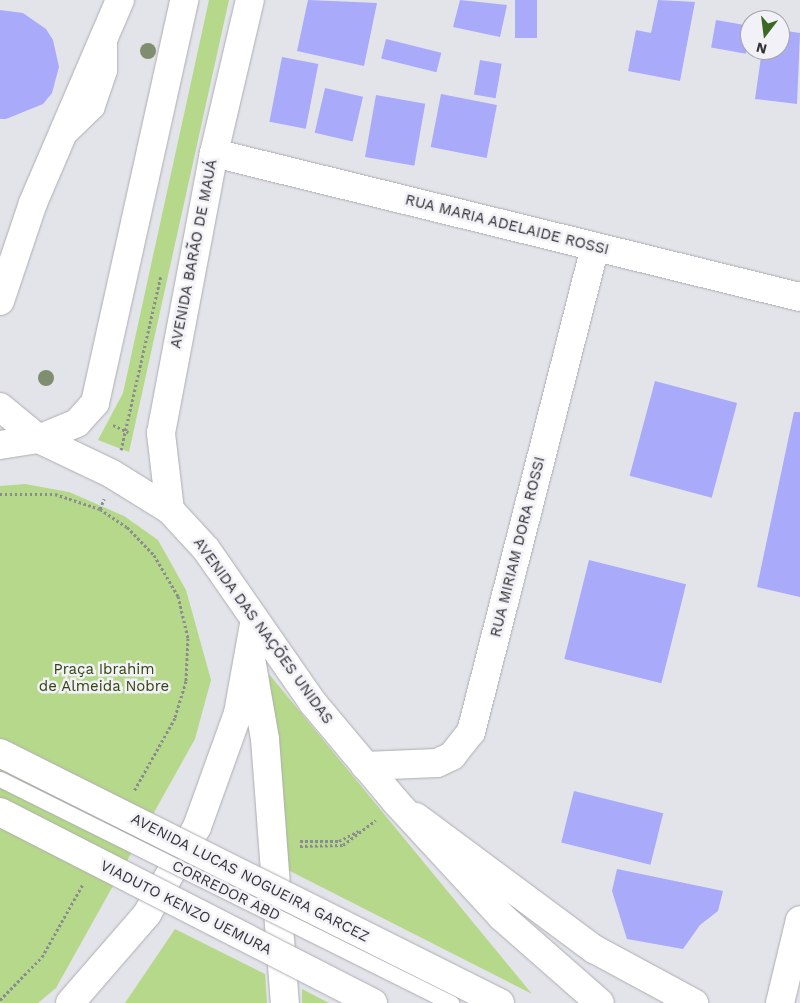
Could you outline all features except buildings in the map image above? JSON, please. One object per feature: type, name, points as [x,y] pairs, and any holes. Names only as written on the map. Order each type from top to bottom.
[{"type":"street","points":[[0,301],[3,274],[120,0]]},
{"type":"street","points":[[0,445],[39,440],[77,423],[88,414],[100,390],[184,0]]},
{"type":"street","name":"AVENIDA BARÃO DE MAUÁ","points":[[170,510],[161,433],[214,153],[250,0]]},
{"type":"street","name":"RUA MARIA ADELAIDE ROSSI","points":[[214,153],[800,297]]},
{"type":"street","name":"RUA MIRIAM DORA ROSSI","points":[[365,766],[437,763],[452,756],[471,732],[595,247]]},
{"type":"street","name":"AVENIDA DAS NAÇÕES UNIDAS","points":[[0,408],[39,440],[112,474],[170,510],[206,549],[254,624],[365,766],[502,917],[600,1003]]},
{"type":"street","points":[[70,1003],[146,914],[197,827],[236,721],[254,624]]},
{"type":"street","points":[[250,653],[265,739],[271,844],[285,1003]]},
{"type":"street","name":"AVENIDA LUCAS NOGUEIRA GARCEZ","points":[[0,753],[500,1003]]},
{"type":"street","name":"VIADUTO KENZO UEMURA","points":[[0,812],[373,1003]]},
{"type":"street","name":"AVENIDA DAS NAÇÕES UNIDAS","points":[[406,813],[439,831],[594,949],[694,1003]]},
{"type":"street","points":[[780,1003],[800,920]]},
{"type":"lane","name":"CORREDOR ABD","points":[[0,779],[451,1003]]},
{"type":"path","points":[[0,494],[55,494],[100,510],[126,527],[154,555],[178,596],[188,638],[186,681],[175,718],[133,794]]},
{"type":"path","points":[[376,820],[343,845],[271,844],[339,841],[376,820]]},
{"type":"path","points":[[0,1000],[42,957],[85,880]]},
{"type":"green space","points":[[209,0],[229,0],[129,452],[98,440],[123,393]]},
{"type":"green space","name":"Praça Ibrahim de Almeida Nobre","points":[[25,484],[69,492],[124,516],[158,540],[186,590],[211,680],[195,739],[56,988],[38,1003],[0,1003],[0,486]]},
{"type":"green space","points":[[269,674],[532,994],[286,869]]},
{"type":"green space","points":[[175,929],[265,974],[267,1003],[125,1003]]},
{"type":"green space","points":[[302,989],[329,1003],[302,1003]]}]
